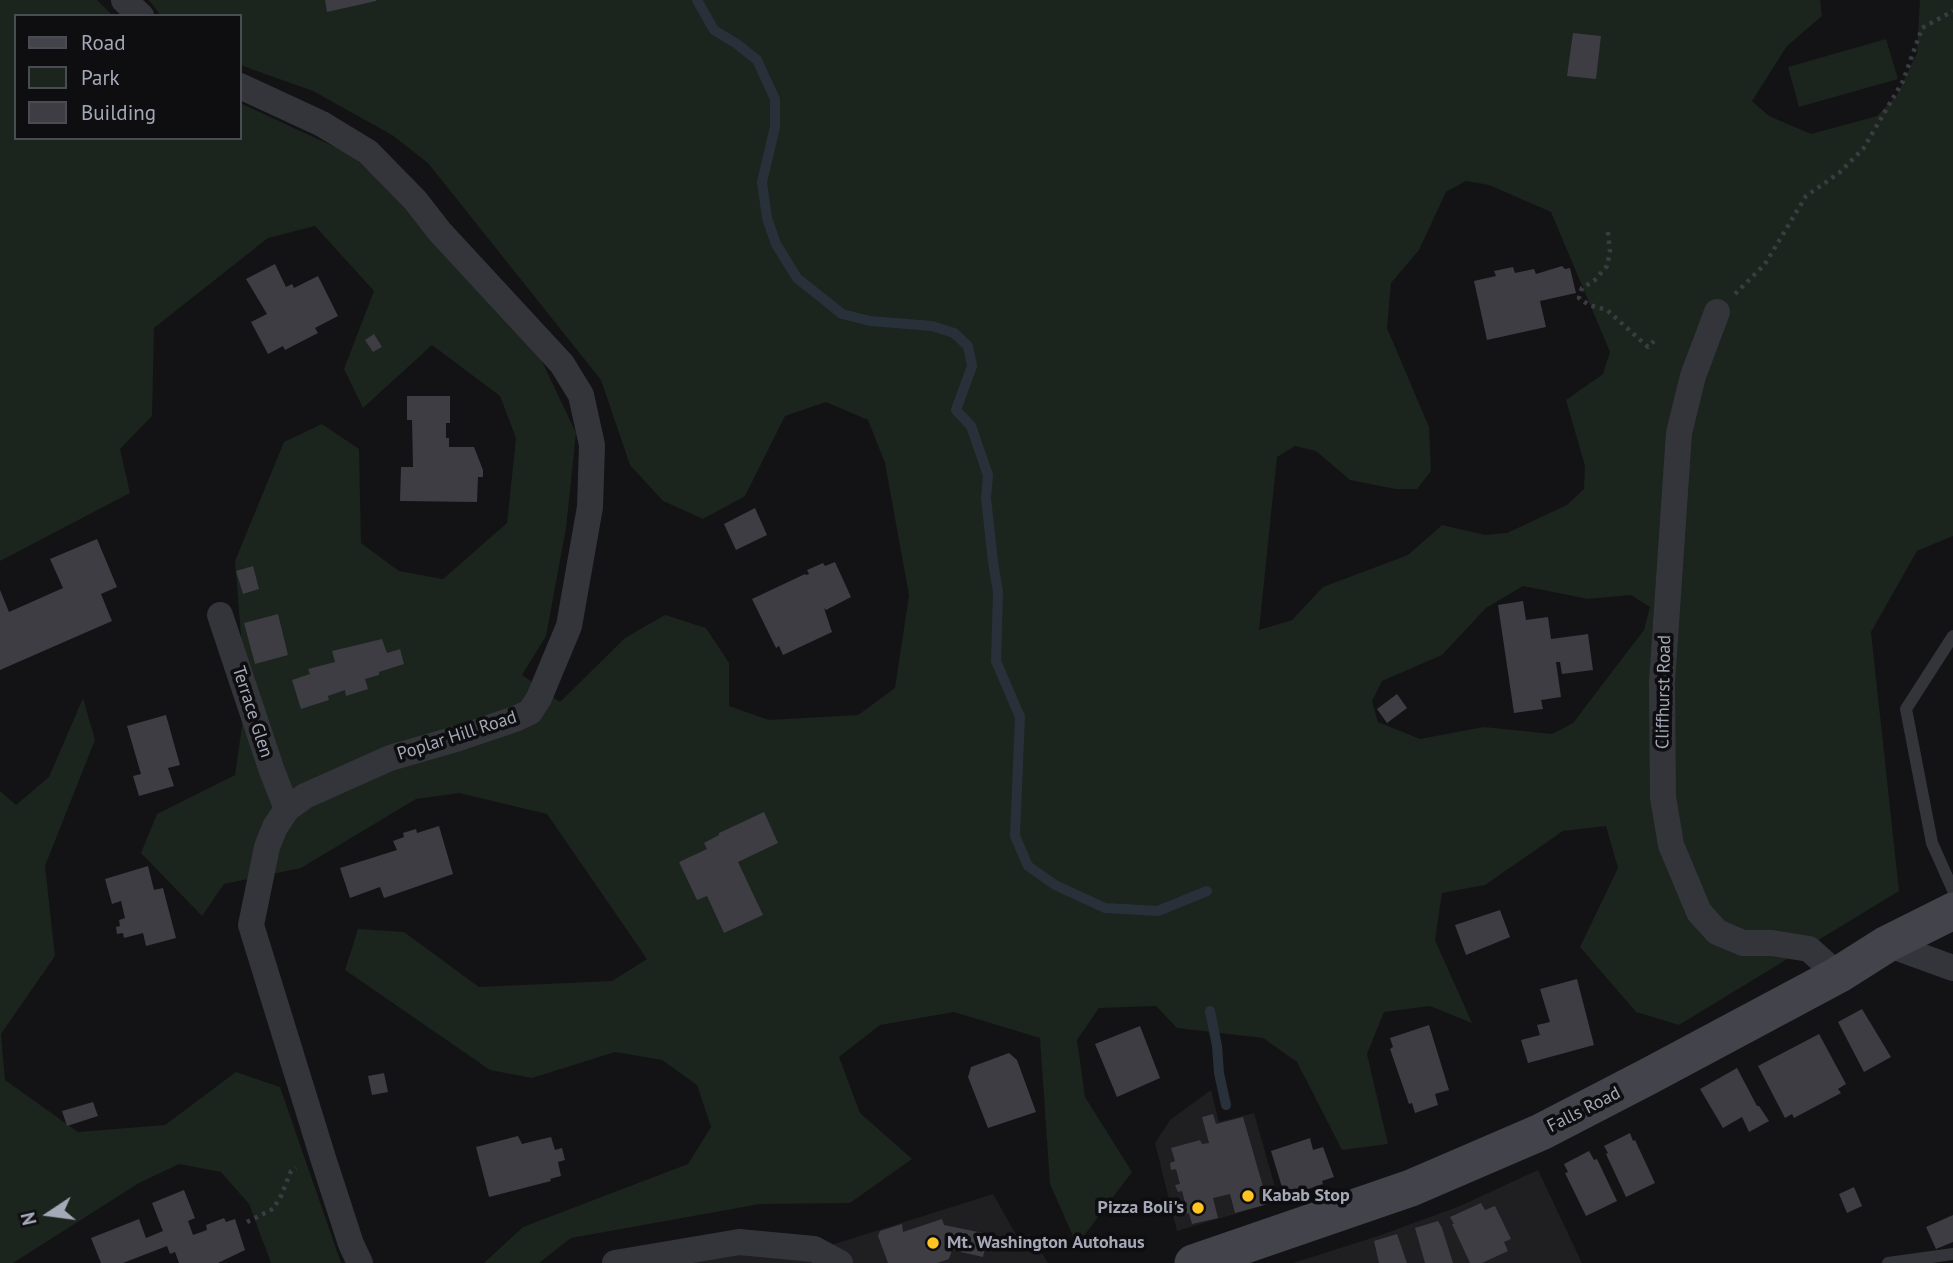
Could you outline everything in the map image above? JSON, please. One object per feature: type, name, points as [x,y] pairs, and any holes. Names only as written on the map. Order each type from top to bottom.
[{"type":"main road","name":"Falls Road","points":[[1193,1263],[1411,1188],[1541,1132],[1838,975],[1887,944],[1953,911]]},
{"type":"street","points":[[124,0],[139,14]]},
{"type":"street","name":"Poplar Hill Road","points":[[242,87],[323,124],[368,152],[415,200],[440,232],[562,364],[581,395],[592,445],[590,507],[569,626],[539,698],[530,712],[471,734],[390,758],[305,796],[287,809],[275,827],[267,847],[251,925],[323,1158],[351,1244],[360,1263]]},
{"type":"street","name":"Cliffhurst Road","points":[[1717,312],[1696,370],[1679,433],[1662,682],[1664,797],[1671,845],[1699,912],[1717,932],[1743,943],[1772,943],[1809,949],[1838,975]]},
{"type":"street","name":"Terrace Glen","points":[[220,615],[287,809]]},
{"type":"street","points":[[1887,944],[1953,968]]},
{"type":"street","points":[[615,1263],[739,1242],[814,1249],[840,1263]]},
{"type":"lane","points":[[1953,636],[1906,709],[1931,843],[1953,890]]},
{"type":"lane","points":[[1888,1263],[1953,1254]]},
{"type":"path","points":[[1717,312],[1765,264],[1806,196],[1839,173],[1863,149],[1903,81],[1922,28],[1953,11]]},
{"type":"path","points":[[1608,232],[1610,252],[1607,266],[1594,281],[1582,288],[1579,298],[1607,310],[1648,347],[1654,341]]},
{"type":"path","points":[[247,1222],[273,1209],[291,1171],[307,1162],[323,1158]]},
{"type":"shaded area","points":[[1211,1090],[1219,1122],[1254,1113],[1279,1201],[1177,1231],[1155,1143],[1170,1120]]},
{"type":"shaded area","points":[[1538,1170],[1582,1263],[1293,1263],[1460,1206]]},
{"type":"shaded area","points":[[993,1194],[1018,1238],[1030,1234],[1048,1263],[609,1263],[758,1248],[806,1253]]},
{"type":"green space","points":[[0,0],[97,0],[111,14],[14,14],[14,140],[242,140],[242,104],[350,154],[389,188],[531,338],[576,433],[566,528],[546,636],[522,675],[560,702],[625,638],[665,615],[706,628],[729,663],[729,706],[769,720],[858,715],[895,688],[909,595],[885,463],[868,420],[826,402],[785,416],[745,496],[703,519],[663,501],[630,465],[601,380],[428,163],[392,135],[313,91],[242,66],[242,14],[160,14],[149,0],[1820,0],[1822,16],[1787,46],[1752,101],[1769,116],[1811,134],[1877,116],[1897,95],[1917,53],[1920,0],[1953,0],[1953,536],[1917,551],[1871,632],[1899,891],[1679,1025],[1636,1012],[1580,947],[1618,868],[1606,826],[1563,831],[1485,885],[1442,893],[1435,940],[1472,1023],[1430,1006],[1384,1012],[1367,1054],[1388,1144],[1342,1150],[1297,1062],[1263,1038],[1177,1028],[1156,1006],[1099,1008],[1077,1040],[1085,1097],[1132,1172],[1077,1245],[1050,1184],[1040,1038],[954,1012],[880,1025],[839,1057],[860,1113],[912,1159],[850,1203],[760,1204],[571,1238],[539,1263],[484,1263],[523,1227],[688,1164],[711,1127],[697,1085],[662,1060],[615,1052],[532,1078],[490,1070],[345,970],[358,929],[404,932],[479,987],[612,981],[647,959],[547,814],[459,793],[416,799],[301,868],[224,884],[202,916],[141,853],[157,814],[235,775],[246,698],[235,561],[284,442],[322,424],[359,449],[361,543],[399,571],[443,579],[507,523],[516,438],[500,396],[432,345],[363,408],[344,369],[374,291],[315,226],[268,238],[154,328],[152,416],[120,449],[130,493],[0,561]],"holes":[[[1466,181],[1489,185],[1551,212],[1610,352],[1603,374],[1566,400],[1585,466],[1584,489],[1567,505],[1507,533],[1485,535],[1442,525],[1408,555],[1323,587],[1292,620],[1259,630],[1277,457],[1295,446],[1316,451],[1350,480],[1395,489],[1417,489],[1431,471],[1429,427],[1387,328],[1391,283],[1419,250],[1446,192]],[[1523,586],[1588,599],[1631,595],[1650,607],[1644,630],[1573,723],[1552,734],[1484,727],[1420,739],[1378,722],[1372,701],[1382,681],[1442,655],[1486,608]]]},
{"type":"green space","points":[[1886,39],[1898,79],[1799,107],[1788,67]]},
{"type":"green space","points":[[83,698],[95,740],[45,866],[55,956],[1,1034],[5,1080],[78,1132],[165,1125],[236,1072],[280,1087],[341,1263],[271,1263],[249,1204],[221,1172],[179,1164],[139,1183],[13,1263],[0,1263],[0,791],[16,805],[49,777]]},
{"type":"building","points":[[325,0],[376,0],[376,1],[327,12]]},
{"type":"building","points":[[1573,33],[1601,36],[1596,79],[1567,76]]},
{"type":"building","points":[[275,264],[286,287],[292,284],[294,288],[318,276],[338,316],[315,328],[318,333],[285,350],[283,346],[268,354],[251,322],[267,314],[246,279]]},
{"type":"building","points":[[1562,266],[1565,269],[1570,268],[1576,293],[1540,301],[1546,327],[1487,340],[1474,281],[1496,276],[1494,271],[1513,267],[1515,273],[1534,269],[1536,274]]},
{"type":"building","points":[[374,334],[382,347],[373,352],[365,340]]},
{"type":"building","points":[[407,396],[450,396],[450,423],[446,423],[446,438],[449,438],[449,447],[474,447],[483,470],[483,477],[478,477],[477,502],[400,501],[401,467],[413,467],[412,420],[407,420]]},
{"type":"building","points":[[755,508],[767,535],[736,550],[724,524]]},
{"type":"building","points":[[97,539],[117,587],[101,594],[112,621],[0,670],[0,590],[9,612],[63,588],[50,559]]},
{"type":"building","points":[[835,562],[851,597],[826,610],[824,608],[832,632],[783,655],[779,646],[776,648],[752,599],[809,574],[807,570],[823,563],[825,566]]},
{"type":"building","points":[[253,566],[259,589],[243,594],[236,571]]},
{"type":"building","points":[[1523,601],[1526,620],[1548,617],[1551,639],[1588,634],[1593,670],[1562,674],[1560,662],[1556,662],[1561,697],[1541,700],[1543,709],[1514,713],[1498,605]]},
{"type":"building","points":[[278,614],[288,655],[255,664],[244,623]]},
{"type":"building","points":[[382,639],[387,653],[400,649],[404,664],[365,679],[368,689],[346,696],[345,690],[328,696],[329,700],[301,709],[292,680],[310,674],[308,669],[335,662],[332,651]]},
{"type":"building","points":[[1397,694],[1407,708],[1387,723],[1377,709]]},
{"type":"building","points":[[166,715],[180,765],[168,768],[174,786],[139,796],[133,776],[141,774],[127,726]]},
{"type":"building","points":[[764,812],[778,843],[738,862],[763,915],[724,933],[707,896],[697,900],[679,862],[707,849],[704,843],[719,833]]},
{"type":"building","points":[[439,826],[453,874],[384,898],[380,887],[350,898],[340,868],[397,850],[393,841],[404,837],[403,833],[416,829],[417,833]]},
{"type":"building","points":[[148,866],[154,890],[163,888],[176,938],[146,946],[143,933],[124,938],[123,933],[117,934],[119,920],[125,918],[121,901],[112,904],[105,879]]},
{"type":"building","points":[[1500,910],[1510,937],[1466,955],[1455,925]]},
{"type":"building","points":[[1577,979],[1594,1045],[1528,1063],[1521,1040],[1540,1035],[1537,1025],[1550,1022],[1540,989]]},
{"type":"building","points":[[1862,1009],[1891,1057],[1864,1072],[1838,1022]]},
{"type":"building","points":[[1429,1025],[1449,1090],[1435,1094],[1438,1105],[1415,1113],[1412,1103],[1409,1104],[1390,1049],[1393,1047],[1390,1038]]},
{"type":"building","points":[[1140,1026],[1160,1078],[1117,1097],[1095,1044]]},
{"type":"building","points":[[1819,1034],[1846,1084],[1838,1089],[1841,1093],[1794,1118],[1792,1114],[1785,1118],[1758,1066]]},
{"type":"building","points":[[1009,1053],[1017,1060],[1036,1112],[988,1128],[968,1077],[971,1067]]},
{"type":"building","points":[[1737,1068],[1757,1106],[1769,1121],[1749,1132],[1742,1117],[1723,1128],[1700,1089]]},
{"type":"building","points":[[384,1073],[388,1092],[372,1095],[368,1076]]},
{"type":"building","points":[[93,1102],[98,1116],[67,1126],[62,1111]]},
{"type":"building","points":[[1213,1114],[1216,1124],[1243,1117],[1268,1204],[1235,1213],[1230,1194],[1213,1198],[1218,1218],[1192,1224],[1189,1213],[1184,1215],[1182,1207],[1186,1206],[1182,1191],[1178,1192],[1175,1185],[1180,1184],[1176,1169],[1171,1170],[1170,1163],[1175,1161],[1171,1148],[1200,1140],[1202,1144],[1209,1143],[1202,1117]]},
{"type":"building","points":[[1630,1133],[1655,1183],[1626,1197],[1604,1146]]},
{"type":"building","points":[[518,1136],[522,1144],[551,1137],[555,1150],[562,1148],[565,1160],[558,1162],[561,1176],[489,1197],[476,1147]]},
{"type":"building","points":[[1310,1138],[1313,1150],[1323,1147],[1334,1177],[1322,1181],[1323,1184],[1285,1197],[1271,1151]]},
{"type":"building","points":[[1589,1151],[1594,1160],[1597,1159],[1617,1201],[1586,1216],[1565,1173],[1568,1172],[1564,1164]]},
{"type":"building","points":[[1854,1187],[1862,1206],[1847,1213],[1839,1194]]},
{"type":"building","points":[[184,1190],[195,1218],[188,1221],[193,1235],[207,1230],[206,1225],[224,1218],[226,1222],[235,1219],[245,1250],[218,1263],[179,1263],[175,1252],[170,1254],[167,1246],[123,1263],[101,1263],[91,1238],[139,1219],[146,1238],[163,1231],[152,1203]]},
{"type":"building","points":[[1481,1203],[1485,1210],[1495,1206],[1511,1239],[1504,1242],[1508,1251],[1482,1263],[1470,1263],[1450,1217]]},
{"type":"building","points":[[1953,1215],[1953,1242],[1936,1249],[1926,1227]]},
{"type":"building","name":"Mt. Washington Autohaus","points":[[942,1219],[944,1225],[988,1234],[983,1257],[952,1250],[949,1259],[937,1263],[888,1263],[878,1236],[880,1231],[902,1224],[903,1232]]},
{"type":"building","points":[[1438,1221],[1453,1263],[1425,1263],[1415,1228]]},
{"type":"building","points":[[1397,1234],[1407,1263],[1379,1263],[1374,1241]]},
{"type":"waterway","points":[[697,0],[714,30],[757,60],[775,99],[775,127],[762,182],[767,218],[776,244],[797,278],[842,314],[870,321],[932,326],[954,333],[968,346],[972,366],[956,410],[971,426],[988,475],[986,498],[998,592],[996,661],[1020,717],[1015,836],[1028,866],[1055,885],[1105,908],[1158,911],[1207,891]]},
{"type":"waterway","points":[[1210,1011],[1226,1105]]},
{"type":"place","name":"Kabab Stop","points":[[1248,1196]]},
{"type":"place","name":"Pizza Boli's","points":[[1198,1208]]},
{"type":"place","name":"Mt. Washington Autohaus","points":[[933,1243]]}]
